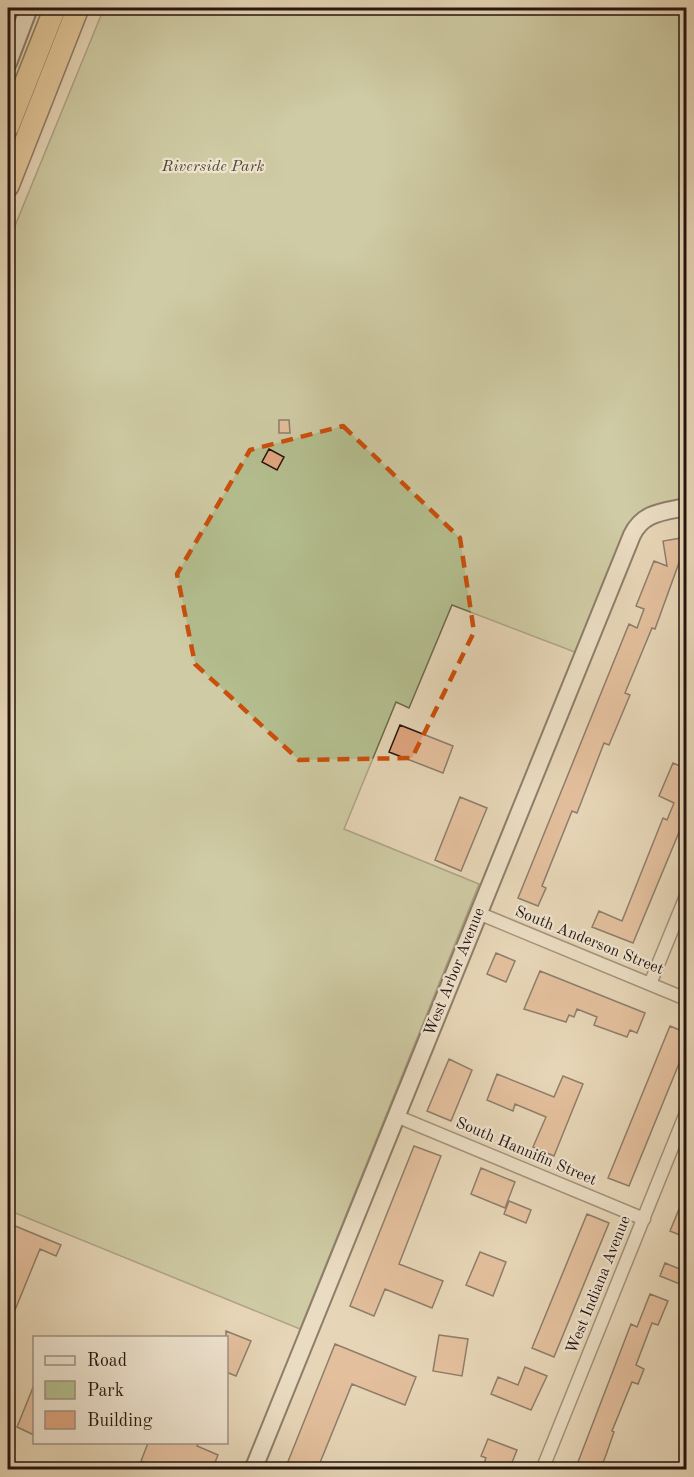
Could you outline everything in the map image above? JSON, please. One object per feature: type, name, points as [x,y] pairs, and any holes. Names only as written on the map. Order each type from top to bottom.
[{"type":"highway","points":[[8,128],[55,8]]},
{"type":"highway","points":[[8,186],[78,8]]},
{"type":"main road","points":[[8,63],[29,8]]},
{"type":"main road","name":"West Arbor Avenue","points":[[253,1470],[636,527],[648,515],[687,507]]},
{"type":"street","points":[[650,984],[687,896]]},
{"type":"street","name":"South Anderson Street","points":[[478,913],[687,999]]},
{"type":"street","name":"West Indiana Avenue","points":[[542,1470],[687,1113]]},
{"type":"street","name":"South Hannifin Street","points":[[396,1116],[644,1219]]},
{"type":"highlighted area","points":[[343,426],[460,538],[474,632],[412,758],[299,760],[195,664],[177,574],[250,450]]},
{"type":"green space","name":"Riverside Park","points":[[104,8],[686,8],[686,515],[641,520],[580,654],[452,605],[409,708],[396,702],[344,829],[479,884],[300,1329],[8,1210],[8,243]]},
{"type":"building","points":[[279,420],[289,420],[290,433],[279,433]]},
{"type":"building","points":[[269,449],[284,457],[277,470],[262,462]]},
{"type":"building","points":[[687,537],[687,559],[680,560],[655,629],[652,628],[625,693],[630,695],[609,745],[604,743],[577,813],[572,811],[542,886],[546,888],[538,906],[518,898],[629,624],[637,628],[644,609],[636,606],[654,561],[667,566],[663,541]]},
{"type":"building","points":[[400,725],[453,746],[443,773],[389,752]]},
{"type":"building","points":[[673,763],[687,769],[687,798],[683,806],[687,808],[687,813],[633,943],[592,927],[599,911],[622,921],[663,818],[667,820],[674,803],[659,796]]},
{"type":"building","points":[[460,797],[487,808],[461,871],[435,860]]},
{"type":"building","points":[[496,953],[515,961],[506,982],[487,974]]},
{"type":"building","points":[[540,971],[645,1013],[637,1033],[630,1030],[627,1037],[594,1025],[597,1017],[577,1009],[574,1017],[569,1015],[566,1022],[524,1009]]},
{"type":"building","points":[[670,1026],[687,1033],[687,1044],[629,1186],[608,1178]]},
{"type":"building","points":[[449,1059],[472,1070],[451,1121],[427,1111]]},
{"type":"building","points":[[497,1074],[554,1097],[563,1076],[583,1084],[554,1156],[533,1147],[546,1117],[515,1104],[513,1111],[487,1100]]},
{"type":"building","points":[[414,1146],[441,1156],[399,1264],[443,1281],[432,1308],[385,1289],[374,1316],[350,1306]]},
{"type":"building","points":[[481,1168],[515,1182],[505,1208],[471,1194]]},
{"type":"building","points":[[687,1192],[687,1238],[670,1231]]},
{"type":"building","points":[[509,1201],[531,1210],[526,1223],[504,1214]]},
{"type":"building","points":[[587,1214],[609,1223],[554,1357],[532,1348]]},
{"type":"building","points":[[8,1223],[61,1245],[56,1256],[40,1249],[8,1327]]},
{"type":"building","points":[[480,1252],[506,1262],[493,1296],[466,1285]]},
{"type":"building","points":[[665,1263],[687,1272],[687,1287],[660,1276]]},
{"type":"building","points":[[650,1294],[668,1301],[658,1325],[652,1323],[636,1365],[644,1369],[638,1384],[632,1382],[612,1431],[614,1432],[600,1470],[596,1470],[578,1462],[631,1324],[637,1327]]},
{"type":"building","points":[[226,1331],[251,1341],[236,1376],[228,1373],[228,1336],[226,1336]]},
{"type":"building","points":[[439,1335],[468,1339],[462,1376],[433,1371]]},
{"type":"building","points":[[335,1344],[416,1377],[405,1405],[352,1384],[317,1470],[300,1470],[287,1464]]},
{"type":"building","points":[[525,1367],[547,1376],[531,1410],[491,1394],[498,1377],[518,1385]]},
{"type":"building","points":[[33,1387],[33,1435],[17,1427]]},
{"type":"building","points":[[488,1439],[517,1450],[509,1470],[481,1470],[486,1458],[481,1456]]},
{"type":"building","points":[[148,1444],[198,1444],[197,1446],[218,1455],[212,1470],[197,1470],[189,1466],[187,1470],[152,1470],[153,1466],[141,1461]]}]
